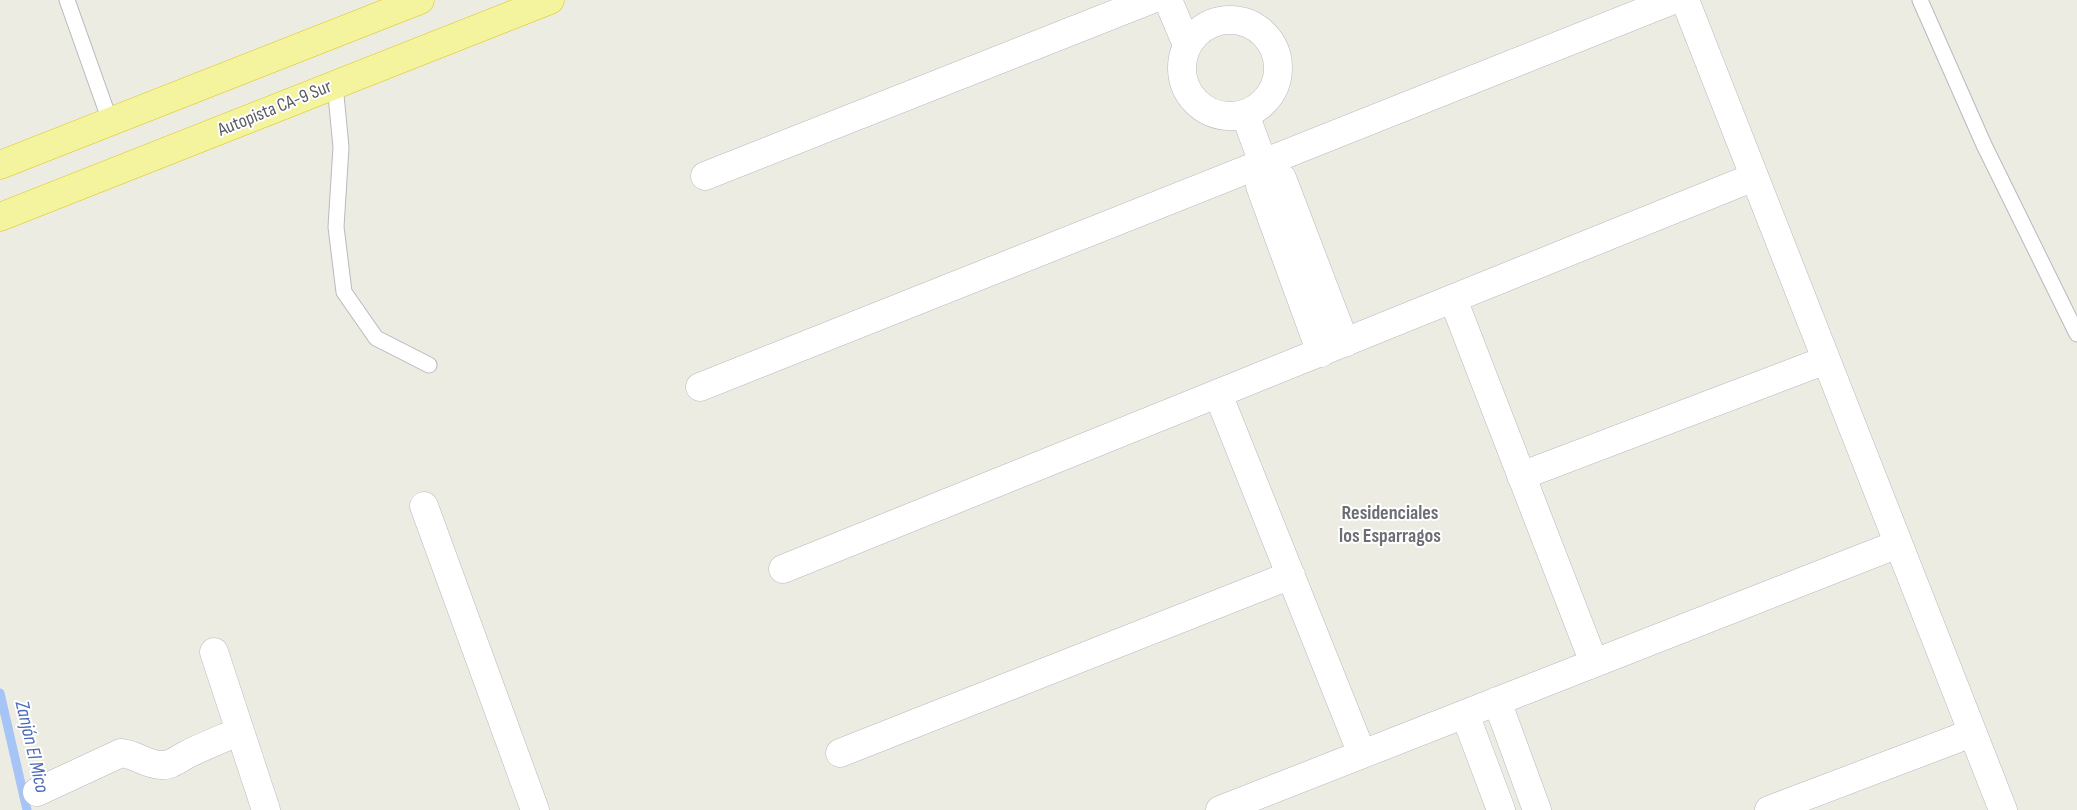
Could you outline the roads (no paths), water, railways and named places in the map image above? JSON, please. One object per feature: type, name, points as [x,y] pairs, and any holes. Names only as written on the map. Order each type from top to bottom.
[{"type":"highway","points":[[0,165],[420,0]]},
{"type":"highway","name":"Autopista CA-9 Sur","points":[[0,217],[550,0]]},
{"type":"street","points":[[705,176],[1150,0]]},
{"type":"street","points":[[1168,0],[1187,45]]},
{"type":"street","points":[[700,386],[1673,0]]},
{"type":"street","points":[[1685,0],[2003,810]]},
{"type":"street","points":[[1237,10],[1270,41],[1277,57],[1278,75],[1272,92],[1260,106],[1245,114],[1229,116],[1213,113],[1199,105],[1188,92],[1182,77],[1182,61],[1187,45],[1200,30],[1237,10]]},
{"type":"street","points":[[1245,114],[1263,163],[1260,186],[1333,348]]},
{"type":"street","points":[[783,569],[1754,178]]},
{"type":"street","points":[[1453,299],[1594,663]]},
{"type":"street","points":[[1522,476],[1826,360]]},
{"type":"street","points":[[1218,394],[1362,754]]},
{"type":"street","points":[[424,506],[535,810]]},
{"type":"street","points":[[1220,810],[1898,544]]},
{"type":"street","points":[[840,753],[1291,575]]},
{"type":"street","points":[[214,652],[266,810]]},
{"type":"street","points":[[1497,702],[1537,810]]},
{"type":"street","points":[[1465,714],[1501,810]]},
{"type":"street","points":[[37,792],[121,753],[127,753],[162,766],[240,731]]},
{"type":"street","points":[[1769,810],[1972,733]]},
{"type":"lane","points":[[67,0],[110,121]]},
{"type":"lane","points":[[1920,0],[1984,145],[2077,334]]},
{"type":"lane","points":[[335,85],[341,148],[336,227],[344,292],[376,338],[429,365]]},
{"type":"waterway","name":"Zanjón El Mico","points":[[0,693],[27,810]]},
{"type":"district","name":"Residenciales los Esparragos","points":[[1390,526]]}]
